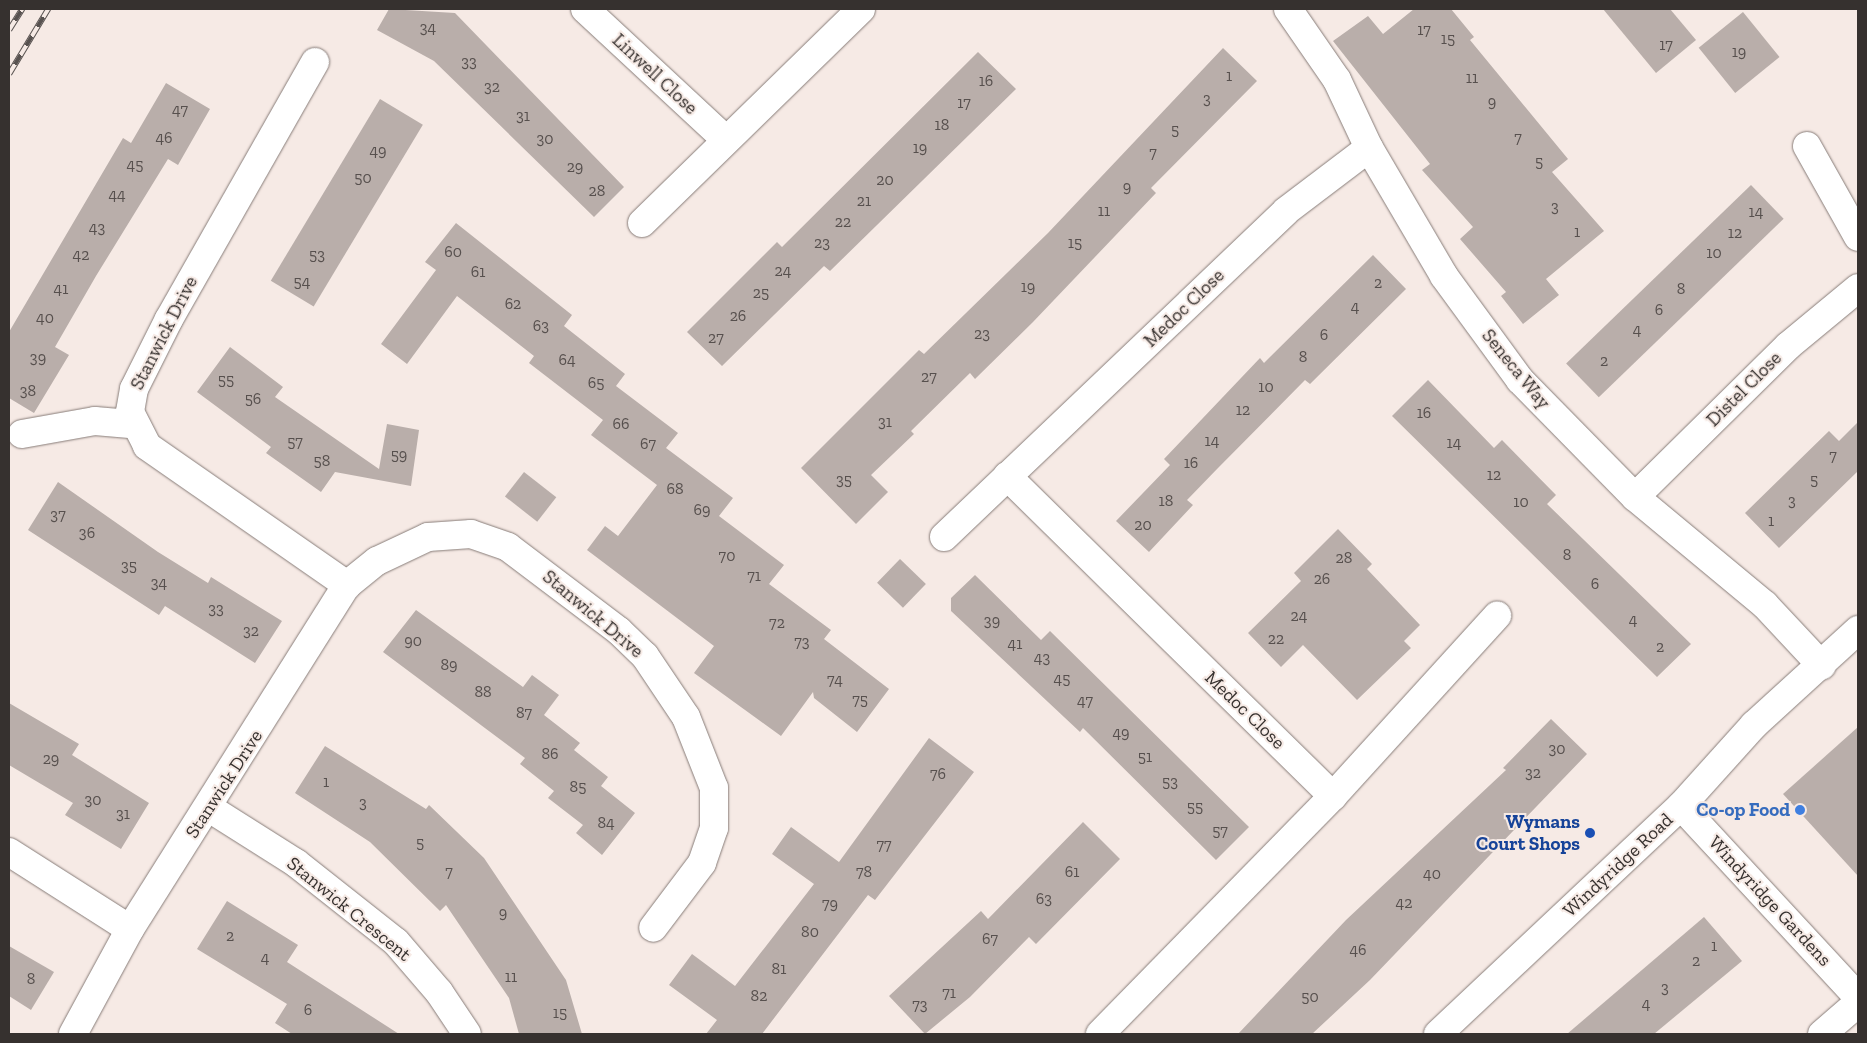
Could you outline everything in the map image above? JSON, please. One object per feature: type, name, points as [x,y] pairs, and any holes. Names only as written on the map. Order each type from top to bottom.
[{"type":"street","name":"Linwell Close","points":[[585,9],[724,138]]},
{"type":"street","points":[[642,223],[724,138],[861,9]]},
{"type":"street","name":"Seneca Way","points":[[1288,9],[1337,80],[1368,148],[1444,276],[1515,373],[1635,497],[1765,605],[1822,666]]},
{"type":"street","name":"Stanwick Drive","points":[[132,424],[131,400],[140,373],[315,62]]},
{"type":"street","points":[[1807,146],[1858,237]]},
{"type":"street","name":"Medoc Close","points":[[944,537],[1286,210],[1368,148]]},
{"type":"street","name":"Distel Close","points":[[1635,497],[1788,346],[1858,288]]},
{"type":"street","points":[[22,434],[95,421],[132,424],[147,446],[347,585]]},
{"type":"street","name":"Medoc Close","points":[[1007,476],[1333,796]]},
{"type":"street","name":"Stanwick Drive","points":[[73,1034],[130,930],[209,808],[347,585],[378,561],[428,537],[471,534],[508,547],[618,631],[645,656],[682,709],[714,788],[709,846],[668,889],[653,928]]},
{"type":"street","points":[[1100,1034],[1333,796],[1497,616]]},
{"type":"street","name":"Windyridge Road","points":[[1438,1034],[1681,806],[1754,725],[1822,666],[1858,630]]},
{"type":"street","name":"Windyridge Gardens","points":[[1681,806],[1858,997]]},
{"type":"street","name":"Stanwick Crescent","points":[[209,808],[296,863],[396,942],[439,992],[467,1034]]},
{"type":"street","points":[[9,852],[130,930]]},
{"type":"street","points":[[1822,1034],[1858,1003]]},
{"type":"building","points":[[389,9],[455,13],[624,187],[594,217],[434,61],[377,30]]},
{"type":"building","points":[[1414,9],[1451,9],[1474,37],[1470,40],[1568,159],[1552,172],[1604,231],[1546,279],[1559,295],[1523,324],[1501,296],[1506,292],[1460,239],[1473,227],[1422,170],[1430,164],[1333,41],[1368,16],[1383,34]]},
{"type":"building","points":[[1603,9],[1670,9],[1696,40],[1656,73]]},
{"type":"building","points":[[1743,12],[1780,57],[1735,93],[1699,48]]},
{"type":"building","points":[[1223,48],[1257,81],[1151,188],[1156,193],[1033,322],[975,379],[970,373],[911,431],[914,434],[871,475],[888,492],[856,524],[801,468],[919,350],[924,354],[1048,233]]},
{"type":"building","points":[[978,52],[1016,89],[830,271],[824,266],[722,366],[687,332],[777,242],[782,247]]},
{"type":"building","points":[[166,83],[210,109],[178,165],[168,159],[96,276],[55,347],[69,355],[34,413],[9,398],[9,332],[123,138],[131,143]]},
{"type":"building","points":[[380,99],[423,125],[314,306],[271,281]]},
{"type":"building","points":[[1751,185],[1784,219],[1599,397],[1566,364]]},
{"type":"building","points":[[456,223],[572,315],[564,326],[625,374],[616,386],[678,433],[666,448],[733,498],[719,516],[784,565],[769,584],[831,630],[824,639],[889,689],[857,732],[814,698],[813,692],[781,736],[694,673],[714,646],[587,550],[605,526],[618,536],[657,485],[591,435],[603,420],[529,363],[534,356],[457,296],[407,364],[381,344],[436,270],[425,262]]},
{"type":"building","points":[[1373,255],[1406,289],[1310,384],[1305,380],[1218,468],[1187,500],[1193,505],[1149,552],[1116,521],[1170,465],[1164,459],[1260,358],[1264,363]]},
{"type":"building","points":[[230,347],[283,387],[275,397],[379,469],[387,424],[419,430],[411,486],[335,472],[321,492],[266,453],[271,447],[197,392]]},
{"type":"building","points":[[1428,380],[1494,448],[1502,440],[1556,495],[1547,504],[1691,644],[1657,677],[1392,416]]},
{"type":"building","points":[[1858,422],[1858,471],[1779,548],[1745,513],[1829,431],[1839,441]]},
{"type":"building","points":[[524,472],[556,497],[537,522],[505,496]]},
{"type":"building","points":[[58,482],[158,552],[208,583],[211,577],[282,621],[255,663],[165,606],[159,615],[28,530]]},
{"type":"building","points":[[1338,529],[1372,564],[1367,569],[1420,625],[1404,641],[1411,648],[1357,700],[1303,645],[1281,667],[1248,633],[1301,581],[1294,573]]},
{"type":"building","points":[[900,559],[926,584],[903,608],[877,583]]},
{"type":"building","points":[[975,575],[1041,640],[1050,631],[1249,827],[1216,860],[1083,728],[1080,732],[951,611],[951,598]]},
{"type":"building","points":[[416,610],[523,687],[532,675],[559,695],[544,715],[580,743],[574,750],[608,777],[601,786],[635,813],[602,855],[576,833],[583,825],[548,798],[554,791],[520,764],[525,758],[383,652]]},
{"type":"building","points":[[9,703],[79,744],[72,755],[149,803],[121,849],[65,815],[73,803],[9,765]]},
{"type":"building","points":[[1551,719],[1587,754],[1370,980],[1312,1034],[1238,1034],[1346,920],[1506,770],[1503,768]]},
{"type":"building","points":[[1858,727],[1858,876],[1783,794]]},
{"type":"building","points":[[929,738],[974,772],[875,900],[868,895],[762,1034],[706,1034],[717,1020],[669,985],[692,954],[735,986],[814,884],[772,854],[791,827],[839,862]]},
{"type":"building","points":[[325,746],[426,809],[429,805],[484,858],[566,980],[582,1034],[519,1034],[509,998],[446,905],[440,911],[370,842],[295,793]]},
{"type":"building","points":[[1083,822],[1120,859],[1036,944],[1029,937],[970,997],[925,1034],[889,996],[981,911],[988,919]]},
{"type":"building","points":[[227,901],[298,945],[287,962],[399,1034],[292,1034],[275,1023],[287,1004],[197,949]]},
{"type":"building","points":[[1704,917],[1742,961],[1654,1034],[1567,1034]]},
{"type":"building","points":[[9,946],[54,972],[31,1010],[9,996]]},
{"type":"railway","points":[[9,30],[22,9]]},
{"type":"railway","points":[[9,74],[48,9]]},
{"type":"place","name":"Co-op Food","points":[[1800,810]]},
{"type":"place","name":"Wymans Court Shops","points":[[1590,833]]}]
